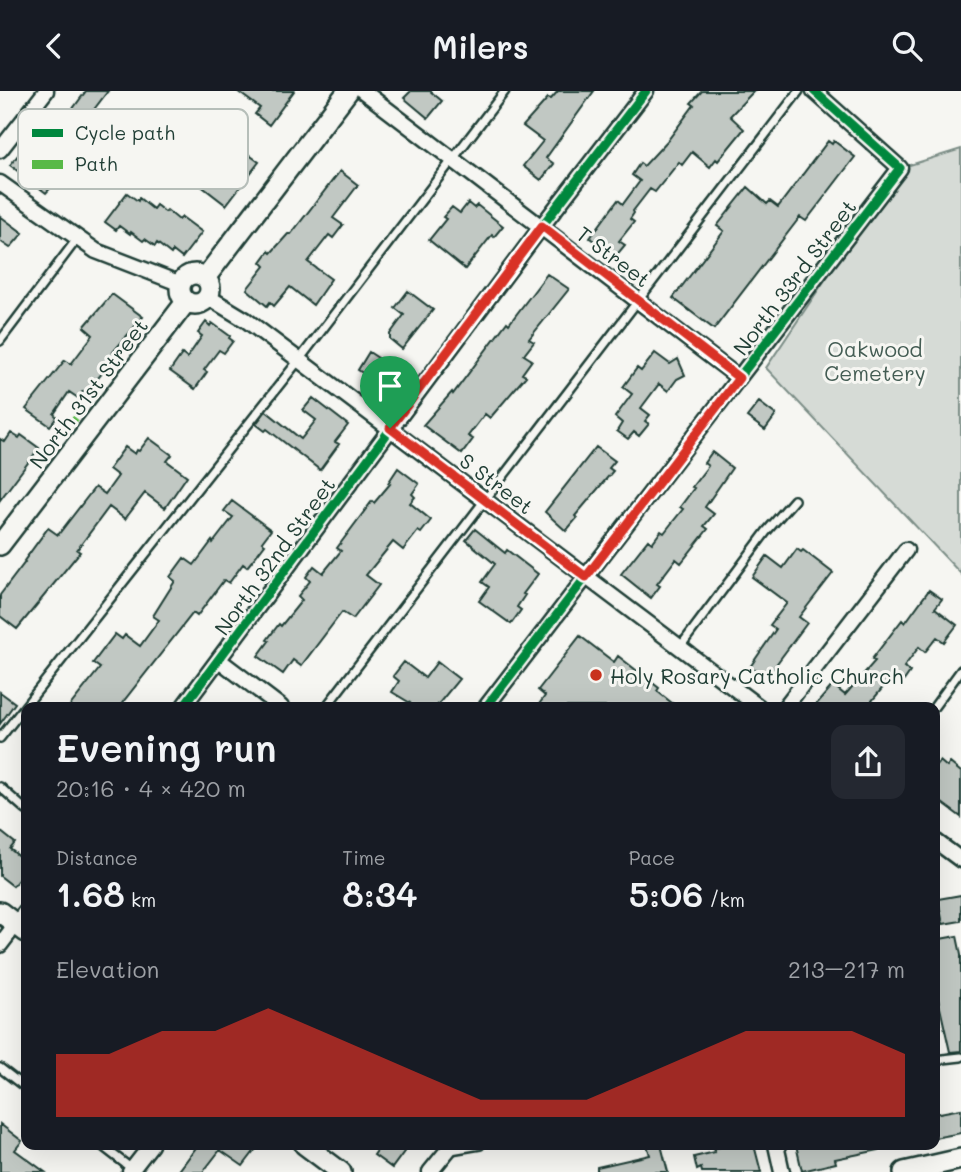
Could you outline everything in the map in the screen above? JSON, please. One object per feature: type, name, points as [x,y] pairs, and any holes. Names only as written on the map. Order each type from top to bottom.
[{"type":"street","points":[[32,109],[46,91]]},
{"type":"street","points":[[0,183],[96,251],[183,293],[196,305],[348,91]]},
{"type":"street","name":"T Street","points":[[363,91],[739,378]]},
{"type":"street","name":"North 32nd Street","points":[[187,702],[390,428],[646,91]]},
{"type":"street","name":"North 33rd Street","points":[[490,702],[900,169],[817,92]]},
{"type":"street","points":[[0,151],[18,128]]},
{"type":"street","points":[[183,293],[191,275],[206,288]]},
{"type":"street","name":"S Street","points":[[206,288],[752,702]]},
{"type":"street","name":"North 31st Street","points":[[0,544],[183,293]]},
{"type":"street","points":[[789,702],[906,550]]},
{"type":"street","points":[[219,660],[274,702]]},
{"type":"street","points":[[940,844],[961,860]]},
{"type":"street","points":[[0,912],[21,922]]},
{"type":"street","points":[[0,945],[21,925]]},
{"type":"street","points":[[131,1170],[147,1150]]},
{"type":"street","points":[[312,1150],[341,1172]]},
{"type":"street","points":[[430,1172],[447,1150]]},
{"type":"street","points":[[777,1150],[782,1172]]},
{"type":"street","points":[[904,1172],[961,1159]]},
{"type":"lane","points":[[29,702],[299,359],[505,91]]},
{"type":"lane","points":[[330,702],[799,91]]},
{"type":"lane","points":[[0,341],[77,239]]},
{"type":"lane","points":[[680,647],[759,541],[794,500]]},
{"type":"lane","points":[[938,702],[961,670]]},
{"type":"lane","points":[[0,739],[21,712]]},
{"type":"lane","points":[[0,787],[21,806]]},
{"type":"lane","points":[[940,1059],[961,1057]]},
{"type":"lane","points":[[0,1068],[21,1084]]},
{"type":"lane","points":[[107,1150],[131,1170]]},
{"type":"green space","name":"Oakwood Cemetery","points":[[961,149],[961,574],[766,368],[900,168]]},
{"type":"building","points":[[86,91],[108,91],[94,109],[73,109]]},
{"type":"building","points":[[237,91],[294,91],[269,125],[255,114],[260,108]]},
{"type":"building","points":[[411,91],[430,91],[442,101],[428,118],[404,98]]},
{"type":"building","points":[[558,91],[594,91],[546,158],[554,164],[541,180],[523,166],[543,141],[523,126],[548,98],[551,99]]},
{"type":"building","points":[[702,91],[754,91],[730,116],[744,129],[710,167],[692,152],[682,165],[679,162],[655,192],[650,189],[633,211],[630,219],[634,222],[619,241],[625,245],[615,257],[590,238],[618,200],[623,204],[640,181],[632,175],[640,163],[644,166],[668,140],[694,105],[691,103]]},
{"type":"building","points":[[828,141],[832,144],[834,141],[855,157],[806,221],[800,217],[714,329],[673,298],[724,231],[717,226],[748,187],[767,204],[770,201],[778,207]]},
{"type":"building","points":[[248,154],[259,162],[248,176]]},
{"type":"building","points":[[18,155],[18,171],[10,165]]},
{"type":"building","points":[[340,171],[358,185],[333,218],[343,225],[333,238],[329,235],[308,262],[331,279],[313,305],[290,287],[274,306],[270,302],[267,306],[247,289],[265,266],[261,262],[269,251],[271,253],[291,234]]},
{"type":"building","points":[[205,189],[238,189],[226,205]]},
{"type":"building","points":[[127,193],[153,209],[156,205],[179,220],[182,217],[202,232],[182,258],[173,251],[171,254],[157,243],[155,246],[119,226],[116,230],[105,222]]},
{"type":"building","points":[[468,203],[474,208],[477,205],[503,226],[494,237],[492,235],[465,269],[429,240],[452,207],[460,213]]},
{"type":"building","points":[[0,216],[23,233],[10,248],[0,241]]},
{"type":"building","points":[[547,274],[569,289],[529,339],[534,342],[524,355],[532,360],[522,374],[526,376],[490,418],[485,414],[468,436],[473,439],[462,454],[423,425],[452,392],[453,394]]},
{"type":"building","points":[[408,291],[433,310],[402,349],[390,339],[390,334],[404,315],[395,308]]},
{"type":"building","points":[[112,294],[143,317],[113,352],[117,355],[86,393],[83,391],[78,398],[69,392],[54,414],[57,417],[50,426],[26,409],[65,360],[71,364],[93,335],[84,327]]},
{"type":"building","points":[[206,322],[210,326],[212,323],[233,341],[224,353],[219,350],[204,370],[207,372],[195,389],[170,371],[182,354],[187,358],[202,336],[198,333]]},
{"type":"building","points":[[369,352],[384,362],[375,381],[358,370]]},
{"type":"building","points":[[655,353],[670,364],[678,359],[685,375],[677,379],[668,391],[659,384],[641,408],[650,415],[645,421],[649,424],[639,436],[634,432],[628,439],[617,431],[622,423],[615,417],[632,394],[623,387],[637,368],[641,371]]},
{"type":"building","points":[[313,398],[348,425],[335,442],[339,444],[320,470],[267,429],[265,431],[256,424],[266,411],[301,439],[316,420],[303,410]]},
{"type":"building","points":[[759,402],[776,415],[765,430],[747,417]]},
{"type":"building","points":[[11,433],[19,438],[21,435],[39,448],[0,500],[0,439],[5,442]]},
{"type":"building","points":[[149,438],[172,455],[167,461],[187,476],[165,508],[145,493],[125,519],[109,507],[77,550],[80,552],[17,629],[0,616],[0,595],[48,528],[58,535],[95,487],[105,494],[118,476],[109,469],[125,447],[135,454]]},
{"type":"building","points":[[596,447],[615,461],[609,468],[613,471],[575,516],[577,518],[566,531],[545,512]]},
{"type":"building","points":[[712,452],[732,468],[705,507],[714,514],[704,526],[708,529],[681,563],[676,559],[657,584],[660,586],[651,598],[621,574],[648,540],[652,543],[661,531],[664,533],[683,509],[680,507],[708,466],[704,463]]},
{"type":"building","points":[[398,468],[419,484],[410,503],[431,520],[403,550],[393,542],[366,575],[379,585],[353,619],[342,612],[301,666],[293,660],[283,674],[258,656],[279,624],[281,626],[302,600],[298,596],[310,581],[306,577],[314,566],[323,573],[341,551],[337,548],[372,501],[374,503],[390,484],[388,483]]},
{"type":"building","points":[[232,501],[271,530],[256,556],[247,567],[243,564],[229,583],[224,580],[197,616],[193,613],[123,702],[73,702],[100,668],[93,663],[115,634],[122,639],[125,635],[140,646],[159,620],[153,616],[175,581],[170,577],[184,558],[194,565],[212,541],[213,543],[233,517],[224,511]]},
{"type":"building","points":[[475,529],[538,574],[523,594],[525,595],[517,607],[521,610],[511,624],[479,601],[489,587],[482,582],[495,564],[466,540]]},
{"type":"building","points":[[797,549],[801,552],[803,550],[833,573],[799,617],[807,623],[766,678],[750,667],[776,629],[770,625],[787,603],[752,577],[767,556],[783,568]]},
{"type":"building","points":[[929,590],[942,599],[935,608],[957,625],[944,642],[937,637],[925,652],[919,647],[904,667],[910,672],[903,682],[893,675],[871,702],[818,702],[833,685],[845,695],[875,661],[872,659],[902,620],[905,623]]},
{"type":"building","name":"Holy Rosary Catholic Church","points":[[580,636],[614,662],[618,656],[659,688],[657,691],[671,702],[541,702],[545,696],[538,690]]},
{"type":"building","points":[[404,662],[425,678],[437,662],[459,679],[440,702],[408,702],[392,692],[399,681],[393,676]]},
{"type":"building","points":[[0,692],[15,703],[0,724]]},
{"type":"building","points":[[940,761],[947,767],[950,763],[961,772],[961,817],[940,801]]},
{"type":"building","points":[[0,831],[15,843],[10,849],[21,858],[21,876],[13,886],[0,876]]},
{"type":"building","points":[[961,895],[961,921],[943,924],[940,899]]},
{"type":"building","points":[[957,936],[961,955],[961,1051],[950,1052],[940,1008],[940,939]]},
{"type":"building","points":[[961,1109],[961,1133],[940,1137],[940,1113]]},
{"type":"building","points":[[0,1124],[21,1140],[15,1150],[45,1172],[0,1172]]},
{"type":"building","points":[[194,1150],[220,1150],[203,1172],[178,1172]]},
{"type":"building","points":[[220,1150],[255,1150],[243,1166]]},
{"type":"building","points":[[378,1150],[405,1150],[392,1168],[374,1155]]},
{"type":"building","points":[[648,1150],[662,1150],[668,1172],[597,1172],[597,1167],[650,1155]]},
{"type":"building","points":[[755,1150],[761,1172],[702,1172],[701,1168],[697,1170],[694,1157],[715,1152]]},
{"type":"building","points":[[797,1150],[879,1150],[835,1159],[836,1163],[802,1171]]},
{"type":"marked path","points":[[67,428],[76,418]]},
{"type":"cycle path","points":[[187,702],[646,91]]},
{"type":"cycle path","points":[[490,702],[900,168],[814,91]]},
{"type":"place","name":"Holy Rosary Catholic Church","points":[[596,675]]},
{"type":"route","points":[[542,226],[739,378],[586,577],[390,428],[542,226]]}]
